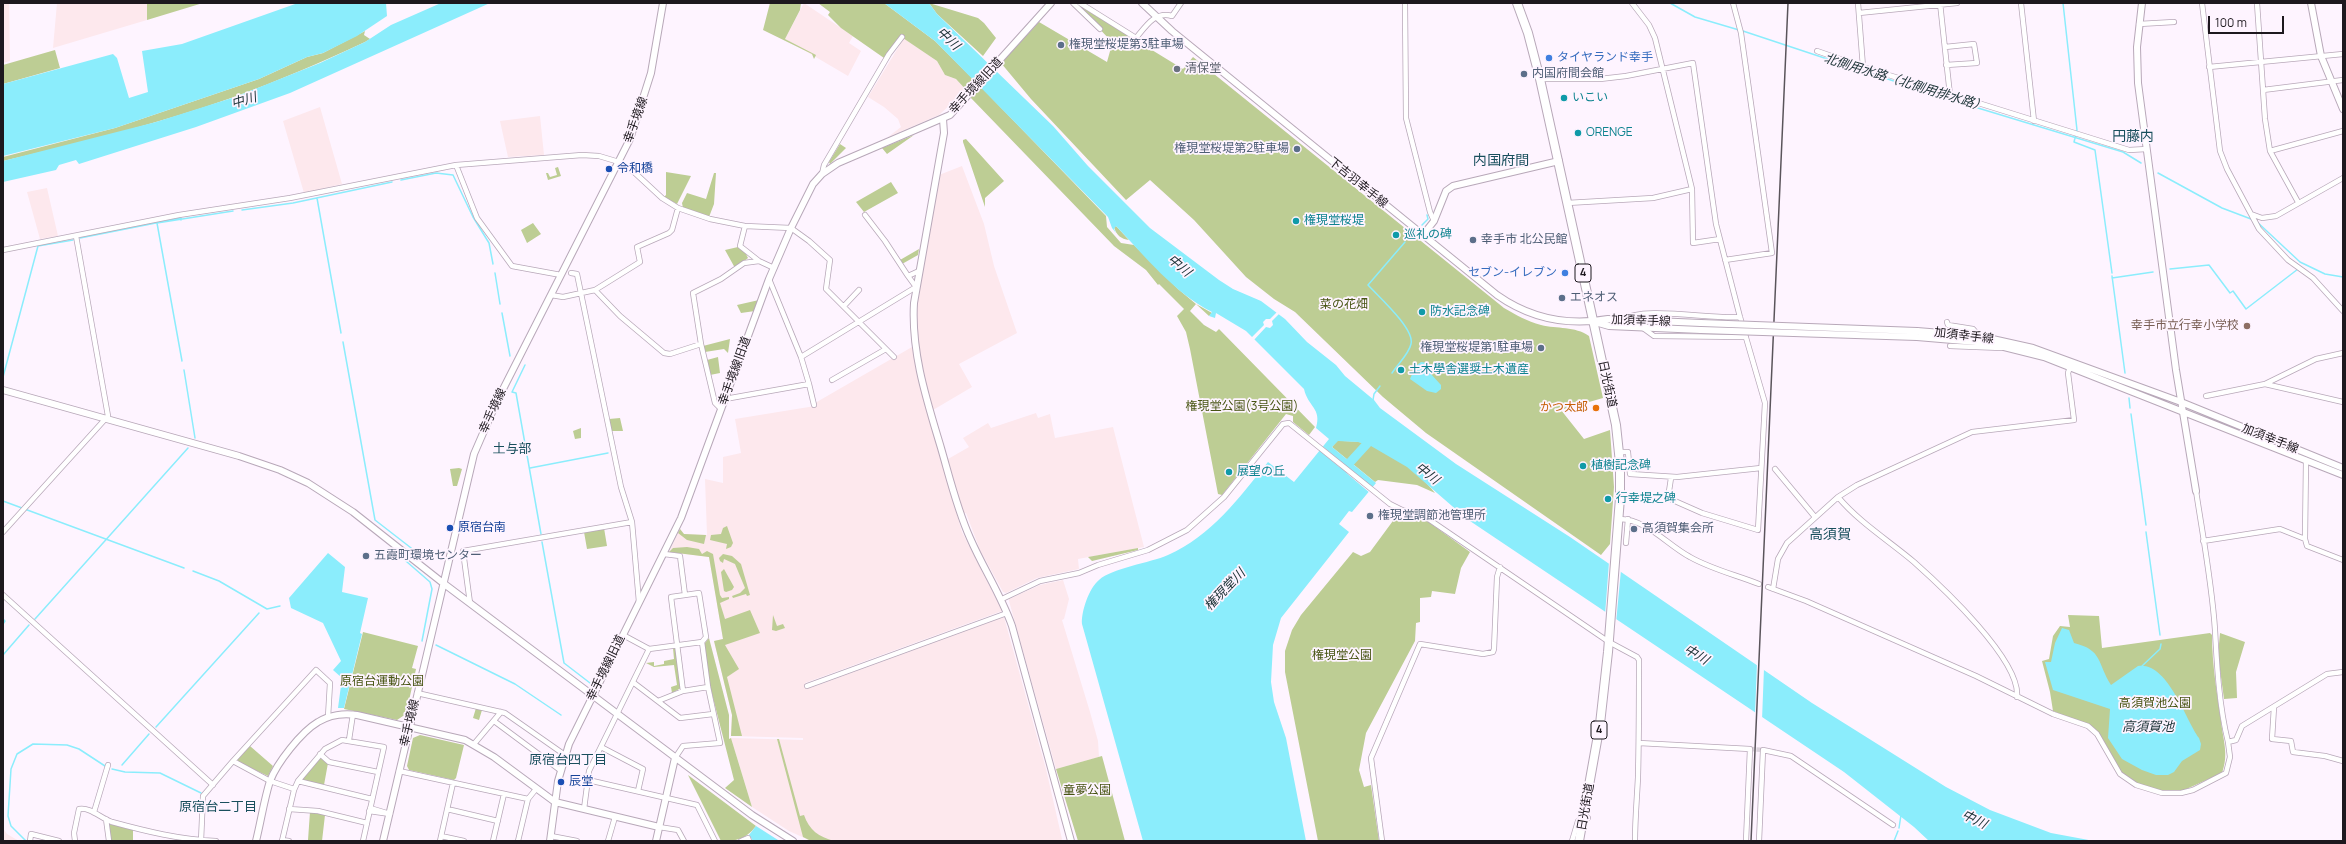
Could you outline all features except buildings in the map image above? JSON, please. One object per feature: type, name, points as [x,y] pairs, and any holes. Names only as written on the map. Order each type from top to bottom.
[{"type":"highway","name":"日光街道","points":[[1517,3],[1528,33],[1559,161],[1616,425],[1620,452],[1619,519],[1605,688],[1585,818],[1579,841]]},
{"type":"highway","name":"日光街道","points":[[1584,841],[1585,818]]},
{"type":"street","name":"幸手境線","points":[[383,841],[474,454],[497,400],[619,162],[637,121],[652,74],[663,3]]},
{"type":"street","name":"幸手境線旧道","points":[[550,839],[560,770],[564,755],[681,518],[774,268],[791,228],[813,184],[822,174],[838,163],[950,115],[1051,3]]},
{"type":"street","points":[[1073,3],[1100,28]]},
{"type":"street","points":[[1080,3],[1136,38],[1155,17],[1164,14],[1172,16],[1179,4]]},
{"type":"street","name":"下吉羽幸手線","points":[[1142,3],[1155,17],[1497,295],[1524,312],[1551,320],[1594,322]]},
{"type":"street","points":[[1405,3],[1406,118],[1430,212],[1434,221]]},
{"type":"street","points":[[1632,3],[1649,25],[1656,38],[1692,189],[1693,243],[1720,239]]},
{"type":"street","points":[[1725,260],[1772,253],[1741,30],[1733,3]]},
{"type":"street","points":[[1858,3],[1863,67]]},
{"type":"street","points":[[1859,13],[1957,3]]},
{"type":"street","points":[[2021,3],[2034,121]]},
{"type":"street","points":[[2070,367],[2068,373],[2074,420],[1972,432],[1858,484],[1838,496],[1784,548],[1778,559],[1770,588],[1836,614],[2017,697],[2093,729],[2120,774],[2130,782],[2150,790],[2170,793],[2187,791],[2226,773],[2230,757],[2215,660],[2215,631],[2203,541],[2182,413],[2138,83],[2137,47],[2142,3]]},
{"type":"street","points":[[2202,3],[2220,151],[2227,169],[2254,222],[2276,249],[2308,274],[2343,311]]},
{"type":"street","points":[[2257,3],[2263,90],[2270,151],[2298,202]]},
{"type":"street","points":[[2311,3],[2315,32],[2321,56],[2343,109]]},
{"type":"street","points":[[1940,4],[1950,95]]},
{"type":"street","points":[[2139,24],[2174,22]]},
{"type":"street","points":[[822,174],[824,165],[889,54],[902,37]]},
{"type":"street","points":[[1945,47],[1974,44],[1976,63],[1946,65]]},
{"type":"street","points":[[1817,51],[1950,95],[2129,150],[2147,149]]},
{"type":"street","points":[[2209,67],[2343,54]]},
{"type":"street","points":[[1540,79],[1600,79],[1626,76],[1693,62],[1720,239],[1740,317],[1765,403],[1758,530],[1702,513],[1668,498],[1671,478]]},
{"type":"street","points":[[2263,90],[2343,80]]},
{"type":"street","points":[[943,119],[944,133],[916,287],[913,317],[915,345],[929,408],[959,511],[971,542],[1002,598],[1008,613],[1071,841]]},
{"type":"street","points":[[2270,151],[2343,130]]},
{"type":"street","points":[[3,250],[179,215],[290,198],[456,165],[582,155],[599,156],[619,162],[635,173],[662,198],[678,208],[710,219],[745,226],[791,228],[809,241],[830,260],[826,289],[894,357]]},
{"type":"street","points":[[1423,235],[1434,221],[1446,191],[1453,186],[1559,161]]},
{"type":"street","points":[[456,165],[477,218],[512,266],[561,275]]},
{"type":"street","points":[[2251,215],[2262,218],[2272,217],[2343,178]]},
{"type":"street","points":[[1567,203],[1653,198],[1692,189]]},
{"type":"street","points":[[551,295],[558,298],[595,290],[640,262],[637,247],[669,233],[672,230],[678,208]]},
{"type":"street","points":[[864,215],[885,241],[916,287]]},
{"type":"street","points":[[745,226],[740,246],[758,261],[774,268]]},
{"type":"street","points":[[3,532],[108,416],[76,236]]},
{"type":"street","points":[[721,409],[715,403],[701,344],[693,293],[721,279],[744,263],[758,261]]},
{"type":"street","points":[[908,276],[919,271]]},
{"type":"street","points":[[571,273],[577,274],[621,487],[632,522],[639,602]]},
{"type":"street","points":[[770,279],[801,357],[814,405]]},
{"type":"street","points":[[801,357],[916,287]]},
{"type":"street","points":[[595,290],[620,316],[664,353],[670,354],[701,344]]},
{"type":"street","points":[[844,306],[859,290]]},
{"type":"street","points":[[1622,320],[1629,316],[1648,314],[1740,317]]},
{"type":"street","name":"加須幸手線","points":[[1594,322],[1608,319],[1701,326],[1979,336],[2039,350],[2181,402],[2343,468]]},
{"type":"street","name":"加須幸手線","points":[[1594,322],[1609,326],[1642,328],[1701,326]]},
{"type":"street","points":[[1947,322],[1950,326],[1971,328],[1976,331],[1979,336]]},
{"type":"street","points":[[1642,328],[1654,336],[1746,337]]},
{"type":"street","name":"加須幸手線","points":[[1917,334],[1967,340],[2007,347],[2070,367],[2182,413],[2343,475]]},
{"type":"street","points":[[1950,346],[2007,347]]},
{"type":"street","points":[[832,380],[886,349]]},
{"type":"street","points":[[2206,396],[2265,384],[2316,359],[2343,353]]},
{"type":"street","points":[[725,399],[809,384]]},
{"type":"street","points":[[2265,384],[2343,402]]},
{"type":"street","points":[[3,390],[239,456],[297,477],[333,498],[675,758],[760,821],[793,841]]},
{"type":"street","points":[[1002,598],[1034,584],[1085,571],[1098,565],[1148,550],[1175,538],[1210,512],[1284,424],[1292,424],[1390,504],[1402,510],[1424,516],[1609,637],[1639,660],[1639,743],[1634,808],[1635,841]]},
{"type":"street","points":[[1620,452],[1628,452],[1630,474],[1671,478],[1761,468]]},
{"type":"street","points":[[2306,460],[2305,539],[2307,546],[2343,560]]},
{"type":"street","points":[[1775,469],[1815,517]]},
{"type":"street","points":[[1838,496],[1876,534],[1913,562],[1966,612],[2003,657],[2017,684],[2017,697]]},
{"type":"street","points":[[1619,519],[1628,519],[1643,525],[1691,558],[1758,584]]},
{"type":"street","points":[[1626,543],[1628,519]]},
{"type":"street","points":[[470,603],[463,551],[632,522]]},
{"type":"street","points":[[2203,541],[2280,529],[2305,539]]},
{"type":"street","points":[[664,554],[680,556],[685,595]]},
{"type":"street","points":[[1382,841],[1371,758],[1420,644],[1483,654],[1492,652],[1494,649],[1497,576],[1500,567]]},
{"type":"street","points":[[623,635],[649,649],[677,645],[702,642],[706,637],[700,593],[671,597],[677,645],[683,690]]},
{"type":"street","points":[[3,595],[213,785]]},
{"type":"street","points":[[807,686],[1008,613]]},
{"type":"street","points":[[656,841],[675,758],[683,746],[720,743],[708,687],[702,642]]},
{"type":"street","points":[[584,810],[589,771],[634,683],[649,649]]},
{"type":"street","points":[[201,841],[203,796],[316,670],[330,683],[328,717]]},
{"type":"street","points":[[2228,742],[2236,740],[2242,726],[2327,674],[2343,672]]},
{"type":"street","points":[[634,683],[680,718],[713,714]]},
{"type":"street","points":[[658,701],[683,690],[708,687]]},
{"type":"street","points":[[417,693],[501,712],[564,755]]},
{"type":"street","points":[[2274,707],[2272,739],[2291,741],[2293,752],[2325,756],[2343,761]]},
{"type":"street","points":[[474,744],[501,712]]},
{"type":"street","points":[[349,740],[353,714]]},
{"type":"street","points":[[256,841],[270,781],[281,761],[307,731],[318,722],[328,717],[353,714],[453,737],[474,744],[555,802],[584,810],[678,830],[684,841]]},
{"type":"street","points":[[494,721],[560,770]]},
{"type":"street","points":[[289,841],[282,841],[294,789],[298,781],[320,754],[336,741],[349,740],[384,748],[363,841]]},
{"type":"street","points":[[1639,743],[1750,749],[1746,841]]},
{"type":"street","points":[[601,748],[643,770],[638,791]]},
{"type":"street","points":[[1759,841],[1763,750],[1791,756],[1893,825]]},
{"type":"street","points":[[320,754],[329,762],[378,772]]},
{"type":"street","points":[[233,761],[270,781],[294,789]]},
{"type":"street","points":[[94,812],[108,765]]},
{"type":"street","points":[[399,771],[528,799]]},
{"type":"street","points":[[588,780],[697,805],[715,841]]},
{"type":"street","points":[[298,781],[372,799]]},
{"type":"street","points":[[453,783],[440,838],[464,841]]},
{"type":"street","points":[[518,841],[528,799],[536,789]]},
{"type":"street","points":[[493,841],[504,794]]},
{"type":"street","points":[[75,841],[74,833],[79,809],[85,808],[106,819],[168,835],[201,841],[216,841]]},
{"type":"street","points":[[290,809],[318,811],[367,823]]},
{"type":"street","points":[[370,809],[390,814]]},
{"type":"street","points":[[447,809],[498,821]]},
{"type":"street","points":[[608,841],[615,817]]},
{"type":"street","points":[[1572,841],[1578,821],[1585,818]]},
{"type":"street","points":[[106,819],[109,841]]},
{"type":"street","points":[[30,841],[31,834],[59,841]]},
{"type":"street","points":[[741,841],[748,838],[749,841]]},
{"type":"street","points":[[550,839],[577,841]]},
{"type":"shaded area","points":[[3,3],[9,3],[10,61],[3,63]]},
{"type":"shaded area","points":[[57,3],[147,3],[147,20],[53,48]]},
{"type":"shaded area","points":[[804,3],[853,36],[849,43],[861,51],[848,76],[785,39]]},
{"type":"shaded area","points":[[904,38],[937,61],[945,75],[956,79],[966,90],[939,115],[888,137],[901,127],[898,119],[884,107],[868,97]]},
{"type":"shaded area","points":[[320,107],[342,184],[304,193],[283,121]]},
{"type":"shaded area","points":[[540,116],[544,155],[508,157],[500,121]]},
{"type":"shaded area","points":[[962,166],[984,224],[994,266],[1017,333],[959,364],[972,387],[933,410],[920,359],[917,331],[917,301],[939,175]]},
{"type":"shaded area","points":[[47,188],[58,236],[40,239],[27,192]]},
{"type":"shaded area","points":[[912,347],[920,385],[962,532],[1002,611],[805,683],[810,688],[1004,617],[1046,769],[1062,839],[1061,841],[811,841],[789,831],[752,807],[731,738],[803,740],[803,738],[731,736],[732,715],[714,641],[723,639],[709,557],[669,552],[680,529],[684,534],[707,535],[705,479],[723,483],[723,457],[741,453],[735,419],[815,406],[815,403]]},
{"type":"shaded area","points":[[1036,413],[1038,418],[1050,414],[1055,438],[1113,427],[1144,547],[1078,559],[1079,569],[1037,578],[1006,593],[1003,592],[980,550],[966,513],[963,514],[948,459],[969,447],[963,438],[988,423],[991,428]]},
{"type":"shaded area","points":[[1063,580],[1069,599],[1064,619],[1062,620],[1098,741],[1099,757],[1056,769],[1009,599],[1040,585]]},
{"type":"shaded area","points":[[3,828],[7,834],[19,841],[3,841]]},
{"type":"green space","points":[[147,3],[203,3],[147,20]]},
{"type":"green space","points":[[770,3],[801,3],[800,10],[785,39],[816,55],[814,59],[812,54],[763,30]]},
{"type":"green space","points":[[818,3],[884,3],[935,41],[977,83],[968,92],[956,79],[945,75],[937,61],[900,36],[884,58],[841,28],[828,15],[830,12]]},
{"type":"green space","points":[[929,3],[978,18],[984,23],[996,38],[983,56],[937,14]]},
{"type":"green space","name":"菜の花畑","points":[[1075,3],[1183,69],[1193,57],[1504,308],[1522,318],[1541,325],[1572,329],[1589,336],[1603,398],[1561,410],[1584,439],[1610,430],[1614,487],[1610,544],[1601,555],[1426,433],[1383,397],[1295,312],[1274,299],[1246,277],[1194,220],[1150,180],[1126,200],[1031,99],[1001,63],[1039,22],[1107,62],[1112,44],[1111,41]]},
{"type":"green space","points":[[365,31],[364,35],[370,39],[365,42],[300,71],[234,97],[177,116],[90,140],[3,161],[3,157],[115,128],[259,79],[307,57],[323,53]]},
{"type":"green space","points":[[55,50],[60,68],[3,84],[3,65]]},
{"type":"green space","name":"権現堂公園(3号公園)","points":[[980,86],[1106,216],[1107,227],[1121,243],[1134,245],[1178,289],[1196,304],[1190,311],[1204,325],[1216,332],[1219,329],[1315,427],[1309,435],[1293,422],[1293,416],[1286,414],[1222,495],[1218,494],[1190,349],[1186,332],[1177,316],[1184,309],[1159,284],[1158,285],[1146,270],[1114,246],[970,97]]},
{"type":"green space","points":[[914,135],[887,154],[882,148]]},
{"type":"green space","points":[[966,139],[1004,181],[985,198],[985,207],[963,142],[963,140]]},
{"type":"green space","points":[[840,144],[846,148],[830,164],[829,162]]},
{"type":"green space","points":[[558,167],[561,176],[548,180],[546,173],[548,173],[550,177],[557,175],[555,168]]},
{"type":"green space","points":[[666,172],[691,176],[677,204],[664,197],[666,195]]},
{"type":"green space","points":[[714,173],[716,173],[714,204],[709,217],[683,208],[682,203],[687,193],[706,199]]},
{"type":"green space","points":[[891,182],[898,193],[864,212],[856,202]]},
{"type":"green space","points":[[533,223],[541,234],[527,243],[521,230]]},
{"type":"green space","points":[[1116,226],[1129,240],[1121,238],[1115,230],[1114,227]]},
{"type":"green space","points":[[738,247],[745,252],[748,258],[735,268],[725,250]]},
{"type":"green space","points":[[919,249],[918,255],[902,264],[900,260]]},
{"type":"green space","points":[[759,300],[755,311],[741,313],[737,305]]},
{"type":"green space","points":[[1196,304],[1212,313],[1209,316]]},
{"type":"green space","points":[[730,339],[728,353],[724,349],[705,352],[703,346]]},
{"type":"green space","points":[[718,357],[720,373],[710,375],[707,360]]},
{"type":"green space","points":[[620,418],[623,431],[611,431],[609,419]]},
{"type":"green space","points":[[581,428],[581,438],[575,439],[573,431]]},
{"type":"green space","points":[[1337,441],[1359,442],[1380,449],[1411,469],[1435,493],[1417,485],[1378,480],[1375,482],[1332,447]]},
{"type":"green space","points":[[450,469],[462,469],[457,486],[453,486]]},
{"type":"green space","name":"権現堂公園","points":[[1398,514],[1405,521],[1423,518],[1470,552],[1461,568],[1455,594],[1432,591],[1431,597],[1420,598],[1420,622],[1416,623],[1415,641],[1366,733],[1359,770],[1364,787],[1371,785],[1379,841],[1318,841],[1285,672],[1285,651],[1292,630],[1301,615],[1353,552],[1361,556],[1370,552]]},
{"type":"green space","points":[[727,526],[733,543],[731,547],[726,549],[727,544],[710,540],[711,535],[721,534],[723,528]]},
{"type":"green space","points":[[604,528],[607,546],[587,549],[584,532]]},
{"type":"green space","points":[[680,529],[684,534],[706,535],[704,544],[687,540],[678,533]]},
{"type":"green space","points":[[687,547],[699,549],[702,554],[707,551],[713,554],[720,595],[722,598],[729,597],[729,599],[720,603],[725,619],[750,610],[760,633],[725,645],[739,669],[727,677],[742,736],[731,736],[732,715],[714,641],[723,639],[709,557],[669,552],[673,548]]},
{"type":"green space","points":[[1138,548],[1138,550],[1092,561],[1088,557]]},
{"type":"green space","points":[[723,554],[732,556],[741,564],[750,595],[747,596],[746,594],[733,598],[732,596],[740,593],[745,588],[735,564],[724,559],[723,563],[720,561],[719,558]]},
{"type":"green space","points":[[724,569],[734,587],[732,590],[726,592],[724,591],[721,572]]},
{"type":"green space","points":[[773,615],[777,626],[783,624],[785,628],[776,631],[772,630]]},
{"type":"green space","name":"高須賀池公園","points":[[2068,615],[2099,616],[2102,648],[2210,633],[2212,635],[2215,678],[2225,747],[2225,760],[2222,773],[2182,791],[2155,790],[2134,782],[2122,773],[2094,728],[2053,711],[2042,661],[2049,659],[2053,636],[2060,626],[2070,627]]},
{"type":"green space","name":"原宿台運動公園","points":[[363,632],[418,646],[412,668],[416,669],[406,714],[397,720],[344,709]]},
{"type":"green space","name":"高須賀池公園","points":[[2220,633],[2245,642],[2236,672],[2237,698],[2224,699],[2218,655]]},
{"type":"green space","points":[[709,638],[729,715],[729,739],[731,738],[752,807],[725,788],[734,780],[710,686],[704,644]]},
{"type":"green space","points":[[673,648],[676,649],[681,688],[672,693],[671,687],[677,685],[674,665],[654,667],[646,663],[654,662],[654,666],[664,664],[664,661],[674,659]]},
{"type":"green space","points":[[476,708],[482,710],[479,720],[473,718]]},
{"type":"green space","points":[[420,735],[464,745],[456,778],[454,780],[409,770],[407,766],[413,738]]},
{"type":"green space","points":[[777,739],[779,739],[800,816],[804,815],[812,829],[819,835],[834,841],[811,841],[803,837]]},
{"type":"green space","points":[[250,746],[273,766],[268,776],[238,762],[238,759]]},
{"type":"green space","name":"童夢公園","points":[[1102,756],[1125,841],[1078,841],[1056,769]]},
{"type":"green space","points":[[320,758],[328,763],[324,785],[303,780],[303,778]]},
{"type":"green space","points":[[688,775],[756,826],[749,834],[741,838],[721,841]]},
{"type":"green space","points":[[310,812],[325,815],[322,841],[308,840]]},
{"type":"green space","points":[[112,824],[133,828],[133,841],[111,841],[109,825]]},
{"type":"water","points":[[298,3],[386,3],[387,16],[357,36],[323,53],[307,57],[259,79],[115,128],[3,156],[3,84],[113,54],[117,58],[129,98],[148,92],[142,51],[182,44]]},
{"type":"water","name":"中川","points":[[441,3],[490,3],[290,93],[196,127],[79,164],[76,160],[59,165],[56,170],[3,182],[3,161],[156,122],[235,97],[320,63],[365,42],[391,25]]},
{"type":"water","name":"中川","points":[[884,3],[929,3],[937,14],[1053,126],[1088,166],[1150,228],[1219,280],[1233,289],[1261,301],[1285,319],[1307,342],[1336,365],[1345,376],[1374,400],[1380,408],[1456,464],[1570,537],[1812,703],[1946,787],[1990,810],[2051,833],[2094,841],[1929,841],[1914,827],[1844,772],[1467,519],[1407,467],[1371,446],[1358,442],[1338,441],[1332,447],[1376,483],[1352,512],[1349,511],[1339,524],[1349,532],[1281,618],[1273,645],[1271,682],[1274,702],[1286,738],[1306,841],[1143,841],[1082,624],[1086,600],[1095,584],[1105,576],[1122,569],[1168,555],[1198,538],[1235,502],[1268,462],[1294,482],[1329,439],[1316,428],[1316,412],[1308,400],[1304,389],[1246,331],[1216,313],[1215,318],[1209,316],[1212,312],[1185,295],[1149,261],[1116,226],[1114,229],[1116,233],[1112,228],[1108,217],[935,41]]},
{"type":"water","points":[[1421,362],[1429,363],[1431,374],[1441,385],[1441,389],[1436,393],[1427,391],[1410,379],[1413,368]]},
{"type":"water","points":[[328,553],[345,567],[342,592],[368,598],[360,633],[362,634],[344,708],[338,708],[342,678],[333,670],[341,661],[323,623],[291,608],[289,598]]},
{"type":"water","name":"高須賀池","points":[[2062,628],[2069,630],[2074,643],[2090,649],[2095,654],[2111,685],[2138,666],[2149,667],[2158,673],[2167,682],[2174,693],[2199,738],[2201,744],[2200,750],[2182,761],[2174,772],[2168,775],[2156,775],[2142,770],[2122,759],[2108,738],[2110,709],[2053,690],[2045,662],[2051,662],[2055,643]]},
{"type":"water","points":[[756,826],[780,841],[753,841],[749,835]]},
{"type":"pier","points":[[1278,311],[1280,313],[1272,321],[1273,325],[1270,328],[1266,327],[1253,341],[1251,338],[1264,325],[1263,322],[1266,319],[1270,319]]},
{"type":"pier","points":[[1321,445],[1374,489],[1370,493],[1318,449]]},
{"type":"pier","points":[[1609,562],[1621,570],[1616,623],[1605,615]]},
{"type":"pier","points":[[1757,663],[1764,668],[1762,720],[1755,715]]},
{"type":"waterway","name":"北側用水路（北側用排水路）","points":[[1670,3],[1695,17],[1739,30]]},
{"type":"waterway","points":[[2063,3],[2077,130],[2074,142],[2095,150],[2112,273]]},
{"type":"waterway","name":"北側用水路（北側用排水路）","points":[[1743,31],[1945,98],[2123,152],[2141,163]]},
{"type":"waterway","points":[[401,180],[436,173],[453,175],[473,217],[489,243],[493,264]]},
{"type":"waterway","name":"北側用水路（北側用排水路）","points":[[2158,173],[2222,208],[2251,219]]},
{"type":"waterway","points":[[242,210],[293,203],[392,182]]},
{"type":"waterway","points":[[317,198],[341,333]]},
{"type":"waterway","points":[[182,361],[157,223],[233,211]]},
{"type":"waterway","points":[[1422,225],[1428,219],[1427,215]]},
{"type":"waterway","points":[[80,238],[181,218],[181,220]]},
{"type":"waterway","name":"北側用水路（北側用排水路）","points":[[2255,220],[2300,262],[2325,274],[2343,277]]},
{"type":"waterway","points":[[3,377],[38,246],[73,240]]},
{"type":"waterway","points":[[1392,373],[1408,352],[1411,344],[1411,338],[1395,313],[1368,285],[1405,242]]},
{"type":"waterway","points":[[2170,269],[2209,265],[2230,293],[2233,291],[2246,309],[2298,269]]},
{"type":"waterway","points":[[2112,278],[2153,272]]},
{"type":"waterway","points":[[495,273],[500,304]]},
{"type":"waterway","points":[[2112,276],[2125,373]]},
{"type":"waterway","points":[[502,313],[510,356]]},
{"type":"waterway","points":[[343,342],[375,520],[415,551]]},
{"type":"waterway","points":[[525,365],[512,392],[516,393],[541,534]]},
{"type":"waterway","points":[[184,370],[195,438]]},
{"type":"waterway","points":[[1373,400],[1374,394],[1380,386]]},
{"type":"waterway","points":[[2129,398],[2130,408]]},
{"type":"waterway","points":[[2131,414],[2146,525]]},
{"type":"waterway","name":"権現堂川","points":[[1343,470],[1375,435]]},
{"type":"waterway","points":[[35,619],[188,448]]},
{"type":"waterway","points":[[530,468],[608,453]]},
{"type":"waterway","points":[[3,501],[184,568]]},
{"type":"waterway","points":[[2146,532],[2160,635]]},
{"type":"waterway","points":[[542,542],[564,663],[590,683]]},
{"type":"waterway","points":[[399,555],[430,582],[432,589],[422,641]]},
{"type":"waterway","points":[[193,571],[219,581],[267,609],[280,606]]},
{"type":"waterway","points":[[156,727],[259,613]]},
{"type":"waterway","points":[[3,619],[5,621],[3,624]]},
{"type":"waterway","points":[[3,655],[29,625]]},
{"type":"waterway","points":[[2142,666],[2160,649],[2161,644]]},
{"type":"waterway","points":[[436,645],[515,684],[561,715]]},
{"type":"waterway","points":[[122,765],[149,734]]},
{"type":"waterway","points":[[26,841],[11,826],[8,816],[11,769],[17,754],[33,744],[67,745],[79,749],[105,766]]},
{"type":"waterway","points":[[112,769],[125,772],[160,773],[201,793]]},
{"type":"waterway","points":[[1899,828],[1901,815]]},
{"type":"waterway","points":[[1894,841],[1898,831]]},
{"type":"tunnel","points":[[1750,749],[1763,750]]},
{"type":"railway","points":[[1751,841],[1788,3]]},
{"type":"place","name":"権現堂桜堤第3駐車場","points":[[1061,45]]},
{"type":"place","name":"タイヤランド幸手","points":[[1549,58]]},
{"type":"place","name":"清保堂","points":[[1177,69]]},
{"type":"place","name":"内国府間会館","points":[[1524,74]]},
{"type":"place","name":"いこい","points":[[1564,98]]},
{"type":"place","name":"ORENGE","points":[[1578,133]]},
{"type":"place","name":"権現堂桜堤第2駐車場","points":[[1297,149]]},
{"type":"place","name":"令和橋","points":[[609,169]]},
{"type":"place","name":"権現堂桜堤","points":[[1296,221]]},
{"type":"place","name":"巡礼の碑","points":[[1396,235]]},
{"type":"place","name":"幸手市 北公民館","points":[[1473,240]]},
{"type":"place","name":"セブン-イレブン","points":[[1565,273]]},
{"type":"place","name":"エネオス","points":[[1562,298]]},
{"type":"place","name":"防水記念碑","points":[[1422,312]]},
{"type":"place","name":"幸手市立行幸小学校","points":[[2247,326]]},
{"type":"place","name":"権現堂桜堤第1駐車場","points":[[1541,348]]},
{"type":"place","name":"土木學舎選奨土木遺産","points":[[1401,370]]},
{"type":"place","name":"かつ太郎","points":[[1596,408]]},
{"type":"place","name":"植樹記念碑","points":[[1583,466]]},
{"type":"place","name":"展望の丘","points":[[1229,472]]},
{"type":"place","name":"行幸堤之碑","points":[[1608,499]]},
{"type":"place","name":"権現堂調節池管理所","points":[[1370,516]]},
{"type":"place","name":"原宿台南","points":[[450,528]]},
{"type":"place","name":"高須賀集会所","points":[[1634,529]]},
{"type":"place","name":"五霞町環境センター","points":[[366,556]]},
{"type":"place","name":"辰堂","points":[[561,782]]},
{"type":"district","name":"円藤内","points":[[2133,137]]},
{"type":"district","name":"内国府間","points":[[1501,161]]},
{"type":"district","name":"土与部","points":[[512,449]]},
{"type":"district","name":"高須賀","points":[[1830,535]]},
{"type":"district","name":"原宿台四丁目","points":[[568,760]]},
{"type":"district","name":"原宿台二丁目","points":[[218,807]]}]
